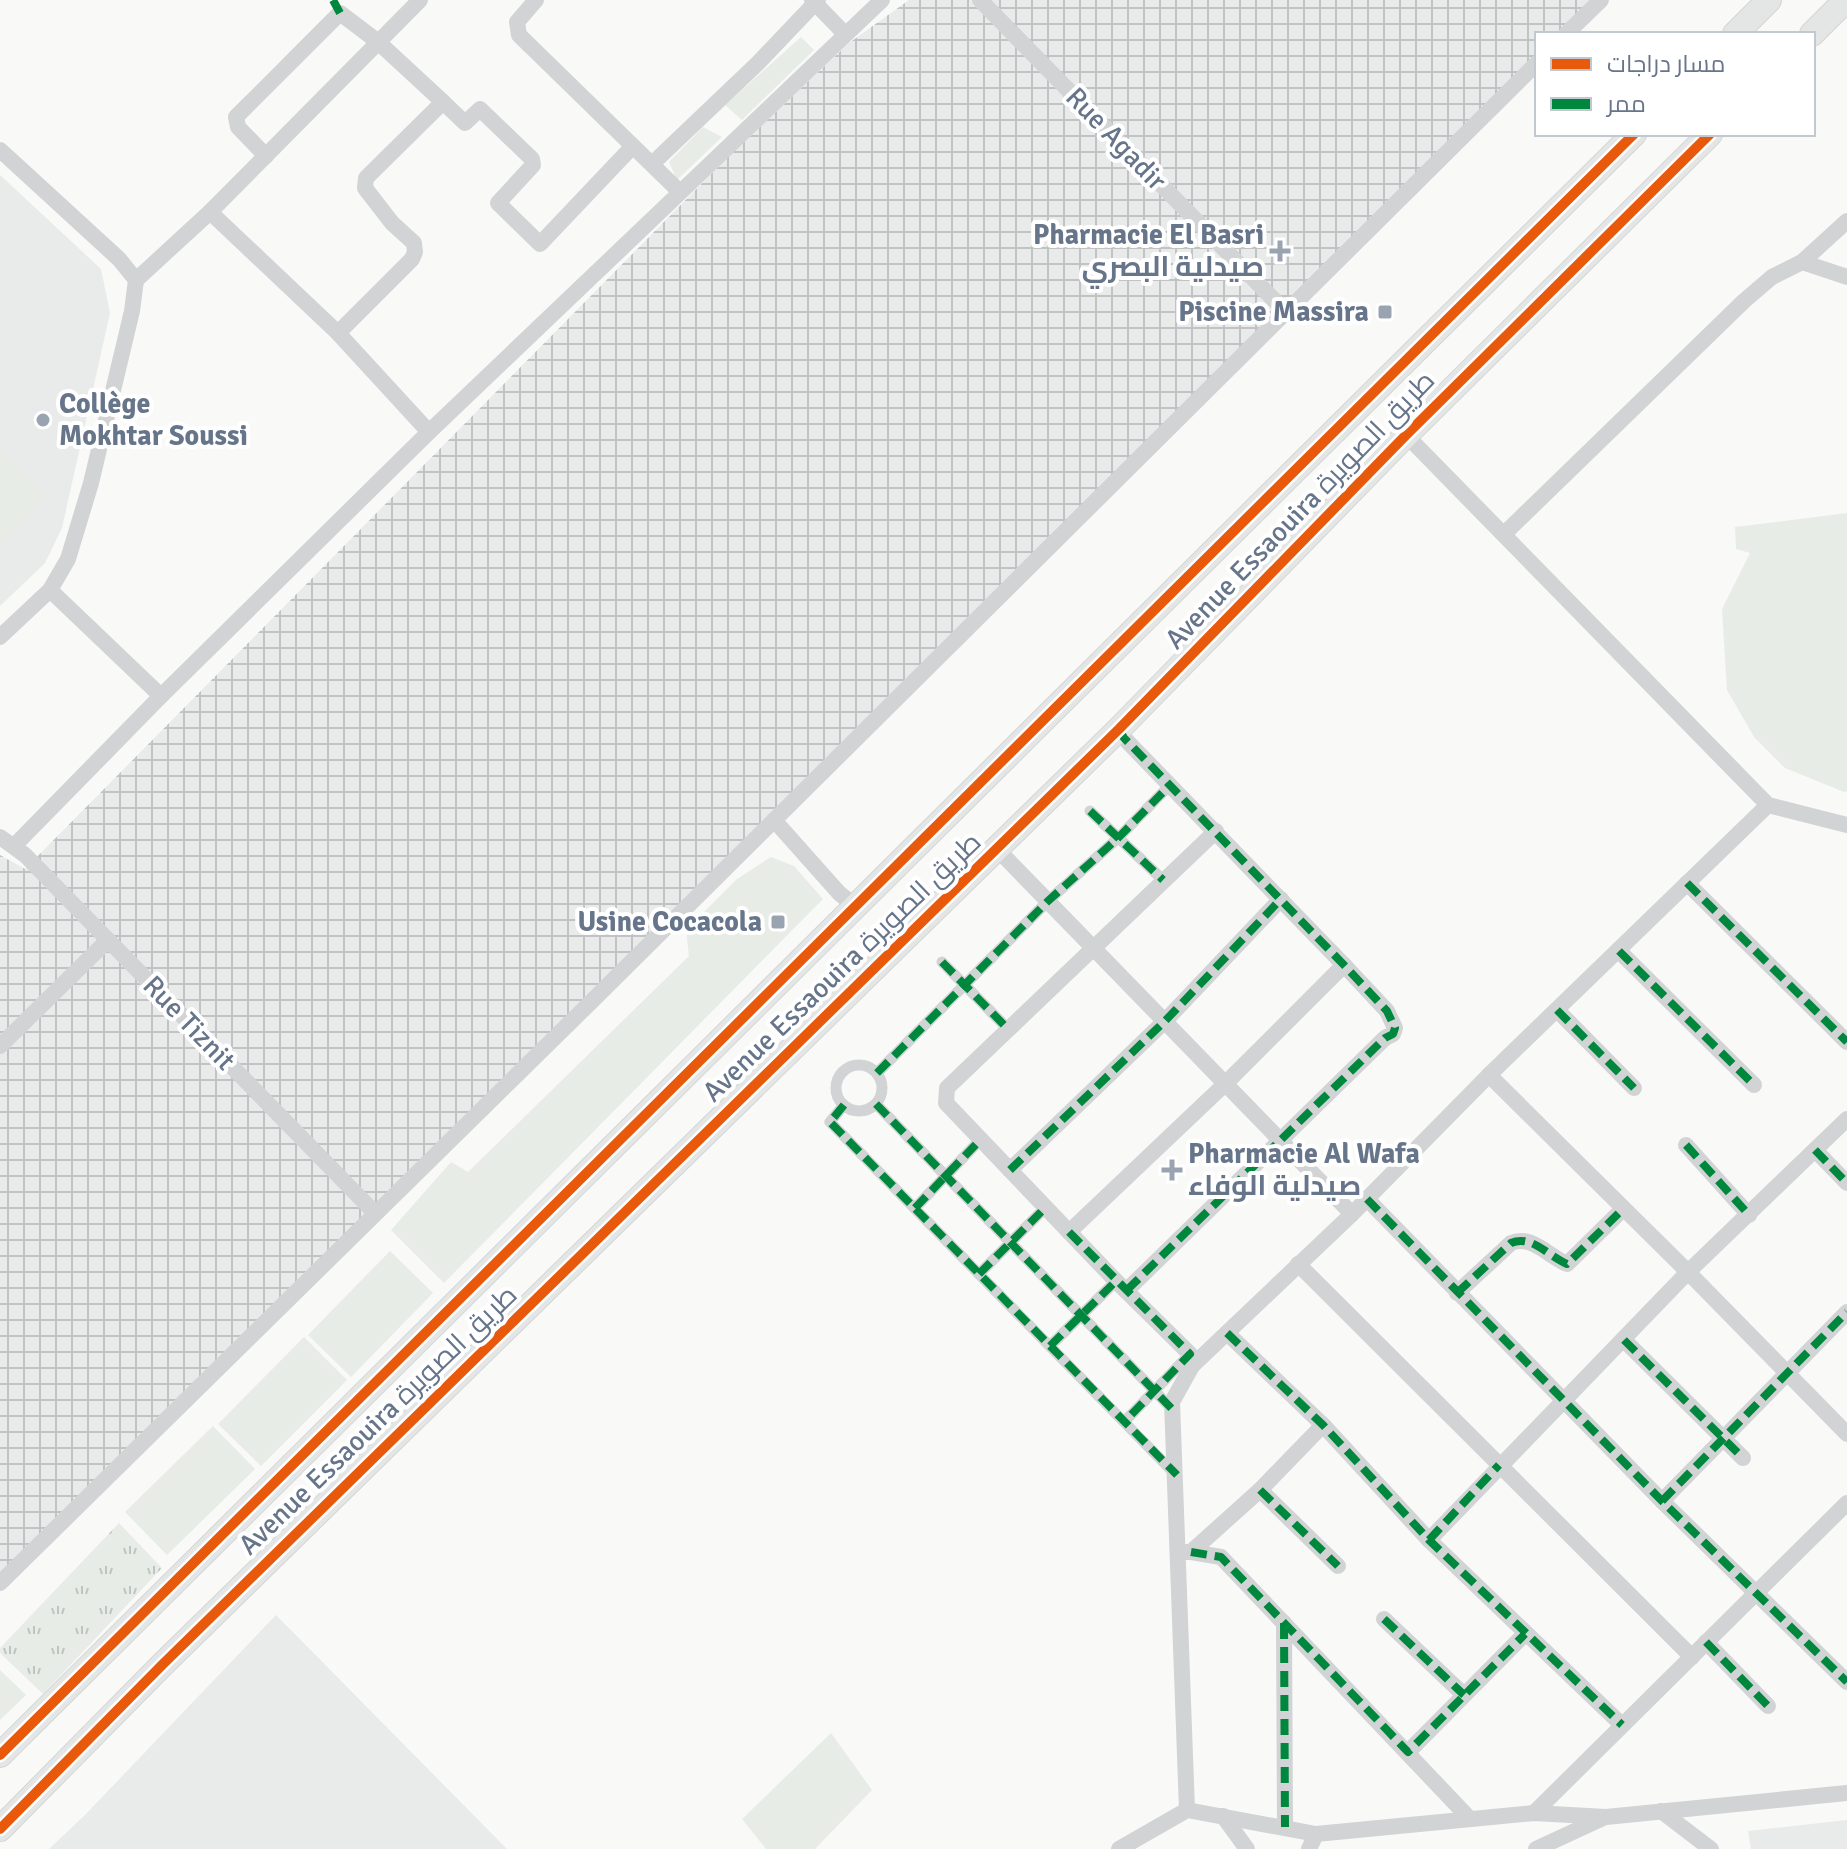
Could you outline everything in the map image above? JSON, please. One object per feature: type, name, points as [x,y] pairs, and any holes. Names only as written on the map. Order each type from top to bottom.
[{"type":"main road","points":[[1737,32],[1769,0]]},
{"type":"main road","points":[[1814,32],[1846,0]]},
{"type":"main road","name":"Avenue Essaouira طريق الصويرة","points":[[0,1755],[1632,136]]},
{"type":"main road","name":"Avenue Essaouira طريق الصويرة","points":[[0,1829],[163,1664],[1119,729],[1406,435],[1708,136]]},
{"type":"street","points":[[0,637],[50,590],[68,559],[91,483],[132,311],[136,280],[210,212],[420,0]]},
{"type":"street","points":[[536,0],[517,22],[519,35],[680,192]]},
{"type":"street","points":[[7,842],[161,696],[429,432],[882,0]]},
{"type":"street","name":"Rue Agadir","points":[[980,0],[1286,312]]},
{"type":"street","points":[[1568,32],[1601,0]]},
{"type":"street","points":[[652,164],[758,63],[815,1],[845,34]]},
{"type":"street","points":[[266,156],[238,127],[236,117],[336,6],[465,123],[480,109],[532,159],[533,165],[498,203],[540,244],[633,146]]},
{"type":"street","points":[[0,1583],[1535,65]]},
{"type":"street","points":[[338,333],[412,259],[415,252],[414,243],[392,223],[365,188],[366,178],[443,102]]},
{"type":"street","points":[[0,150],[119,259],[136,280]]},
{"type":"street","points":[[210,212],[338,333],[429,432]]},
{"type":"street","points":[[1504,534],[1744,301],[1772,277],[1802,262],[1847,221]]},
{"type":"street","points":[[1802,262],[1847,277]]},
{"type":"street","points":[[1406,435],[1768,805],[1847,825]]},
{"type":"street","points":[[50,590],[161,696]]},
{"type":"street","points":[[1050,1346],[1281,1142],[1385,1038],[1393,1034],[1395,1022],[1344,965],[1124,738],[1119,729]]},
{"type":"street","points":[[877,1073],[1048,901],[1118,838],[1170,785]]},
{"type":"street","points":[[1125,1421],[1155,1391],[1227,1333],[1352,1214],[1489,1075],[1768,805]]},
{"type":"street","points":[[1090,811],[1163,880]]},
{"type":"street","points":[[774,820],[839,893],[856,907]]},
{"type":"street","points":[[1191,1360],[946,1103],[944,1095],[947,1088],[1092,947],[1216,831]]},
{"type":"street","name":"Rue Tiznit","points":[[7,842],[108,940],[375,1213]]},
{"type":"street","points":[[997,849],[1352,1214]]},
{"type":"street","points":[[1687,883],[1847,1042]]},
{"type":"street","points":[[1010,1170],[1165,1021],[1281,899]]},
{"type":"street","points":[[0,1046],[108,940]]},
{"type":"street","points":[[1619,951],[1754,1085]]},
{"type":"street","points":[[942,962],[1008,1029]]},
{"type":"street","points":[[1069,1232],[1225,1084],[1344,965]]},
{"type":"street","points":[[1557,1010],[1634,1088]]},
{"type":"street","points":[[860,1065],[877,1073],[882,1083],[882,1094],[876,1104],[860,1111],[844,1105],[838,1098],[838,1080],[843,1072],[860,1065]]},
{"type":"street","points":[[1489,1075],[1847,1434]]},
{"type":"street","points":[[876,1104],[1174,1411]]},
{"type":"street","points":[[844,1105],[830,1122],[1177,1475]]},
{"type":"street","points":[[1429,1540],[1688,1272],[1847,1119]]},
{"type":"street","points":[[915,1208],[981,1139]]},
{"type":"street","points":[[1686,1145],[1749,1215]]},
{"type":"street","points":[[1815,1150],[1847,1183]]},
{"type":"street","points":[[1367,1199],[1662,1501],[1847,1682]]},
{"type":"street","points":[[979,1274],[1045,1208]]},
{"type":"street","points":[[1457,1293],[1520,1238],[1528,1239],[1567,1264],[1623,1209]]},
{"type":"street","points":[[1298,1264],[1692,1657]]},
{"type":"street","points":[[1662,1501],[1847,1312]]},
{"type":"street","points":[[1227,1333],[1323,1425],[1429,1540],[1622,1725]]},
{"type":"street","points":[[1624,1340],[1743,1458]]},
{"type":"street","points":[[1187,1810],[1185,1552],[1172,1402],[1191,1360]]},
{"type":"street","points":[[1185,1552],[1260,1490],[1323,1425]]},
{"type":"street","points":[[1260,1490],[1338,1566]]},
{"type":"street","points":[[1534,1813],[1847,1503]]},
{"type":"street","points":[[1185,1552],[1221,1557],[1470,1819]]},
{"type":"street","points":[[1384,1619],[1464,1695]]},
{"type":"street","points":[[1284,1623],[1285,1827]]},
{"type":"street","points":[[1408,1752],[1525,1634]]},
{"type":"street","points":[[1706,1642],[1768,1706]]},
{"type":"street","points":[[1119,1849],[1187,1810],[1285,1827],[1312,1841],[1534,1813],[1606,1817],[1847,1793]]},
{"type":"street","points":[[1661,1811],[1711,1849]]},
{"type":"street","points":[[1223,1816],[1247,1849]]},
{"type":"street","points":[[1536,1849],[1606,1817]]},
{"type":"shaded area","points":[[909,0],[1597,0],[1565,32],[1535,32],[1535,61],[0,1575],[0,855],[25,869],[730,155],[849,43]]},
{"type":"shaded area","name":"Collège Mokhtar Soussi","points":[[0,175],[101,269],[110,313],[62,528],[45,563],[0,606]]},
{"type":"shaded area","points":[[276,1615],[507,1849],[49,1849]]},
{"type":"shaded area","points":[[1847,1820],[1847,1849],[1751,1849],[1748,1831]]},
{"type":"green space","points":[[801,37],[814,50],[742,120],[725,105]]},
{"type":"green space","points":[[703,127],[722,137],[677,180],[669,162]]},
{"type":"green space","points":[[0,454],[46,497],[2,544],[0,542]]},
{"type":"green space","points":[[1847,513],[1847,791],[1844,792],[1785,768],[1754,737],[1727,690],[1722,609],[1750,553],[1736,549],[1735,527]]},
{"type":"green space","points":[[771,857],[794,866],[823,899],[444,1283],[391,1230],[451,1162],[468,1172],[689,956],[686,930],[737,879]]},
{"type":"green space","points":[[390,1251],[433,1293],[351,1377],[308,1335]]},
{"type":"green space","points":[[304,1337],[347,1380],[261,1466],[218,1424]]},
{"type":"green space","points":[[213,1426],[255,1469],[167,1555],[125,1512]]},
{"type":"green space","points":[[119,1523],[162,1568],[43,1694],[0,1653],[0,1648]]},
{"type":"green space","points":[[0,1670],[26,1695],[0,1720]]},
{"type":"green space","points":[[831,1733],[872,1790],[815,1849],[766,1849],[742,1819]]},
{"type":"marked path","points":[[333,0],[340,13]]},
{"type":"marked path","points":[[1119,729],[1124,738],[1387,1011],[1395,1028],[1393,1034],[1385,1038],[1126,1291]]},
{"type":"marked path","points":[[877,1073],[1048,901],[1118,838],[1170,785]]},
{"type":"marked path","points":[[1090,811],[1163,880]]},
{"type":"marked path","points":[[1687,883],[1847,1042]]},
{"type":"marked path","points":[[1010,1170],[1165,1021],[1281,899]]},
{"type":"marked path","points":[[1619,951],[1754,1085]]},
{"type":"marked path","points":[[942,962],[1008,1029]]},
{"type":"marked path","points":[[1557,1010],[1634,1088]]},
{"type":"marked path","points":[[876,1104],[1174,1411]]},
{"type":"marked path","points":[[844,1105],[830,1122],[1177,1475]]},
{"type":"marked path","points":[[915,1208],[981,1139]]},
{"type":"marked path","points":[[1686,1145],[1749,1215]]},
{"type":"marked path","points":[[1815,1150],[1847,1183]]},
{"type":"marked path","points":[[1367,1199],[1662,1501],[1847,1682]]},
{"type":"marked path","points":[[979,1274],[1045,1208]]},
{"type":"marked path","points":[[1457,1293],[1511,1243],[1518,1241],[1526,1241],[1567,1264],[1623,1209]]},
{"type":"marked path","points":[[1069,1232],[1190,1354],[1125,1421]]},
{"type":"marked path","points":[[1050,1346],[1116,1281]]},
{"type":"marked path","points":[[1662,1501],[1847,1312]]},
{"type":"marked path","points":[[1227,1333],[1323,1425],[1429,1540],[1622,1725]]},
{"type":"marked path","points":[[1624,1340],[1743,1458]]},
{"type":"marked path","points":[[1429,1540],[1499,1465]]},
{"type":"marked path","points":[[1260,1490],[1338,1566]]},
{"type":"marked path","points":[[1191,1552],[1221,1557],[1408,1752],[1525,1634]]},
{"type":"marked path","points":[[1384,1619],[1464,1695]]},
{"type":"marked path","points":[[1284,1623],[1285,1827]]},
{"type":"marked path","points":[[1706,1642],[1768,1706]]},
{"type":"cycle path","points":[[0,1755],[1632,136]]},
{"type":"cycle path","points":[[0,1829],[163,1664],[1119,729],[1406,435],[1708,136]]},
{"type":"place","name":"Pharmacie El Basri صيدلية البصري","points":[[1280,251]]},
{"type":"place","name":"Piscine Massira","points":[[1385,312]]},
{"type":"place","name":"Collège Mokhtar Soussi","points":[[43,420]]},
{"type":"place","name":"Usine Cocacola","points":[[778,922]]},
{"type":"place","name":"Pharmacie Al Wafa صيدلية الوفاء","points":[[1172,1170]]}]
